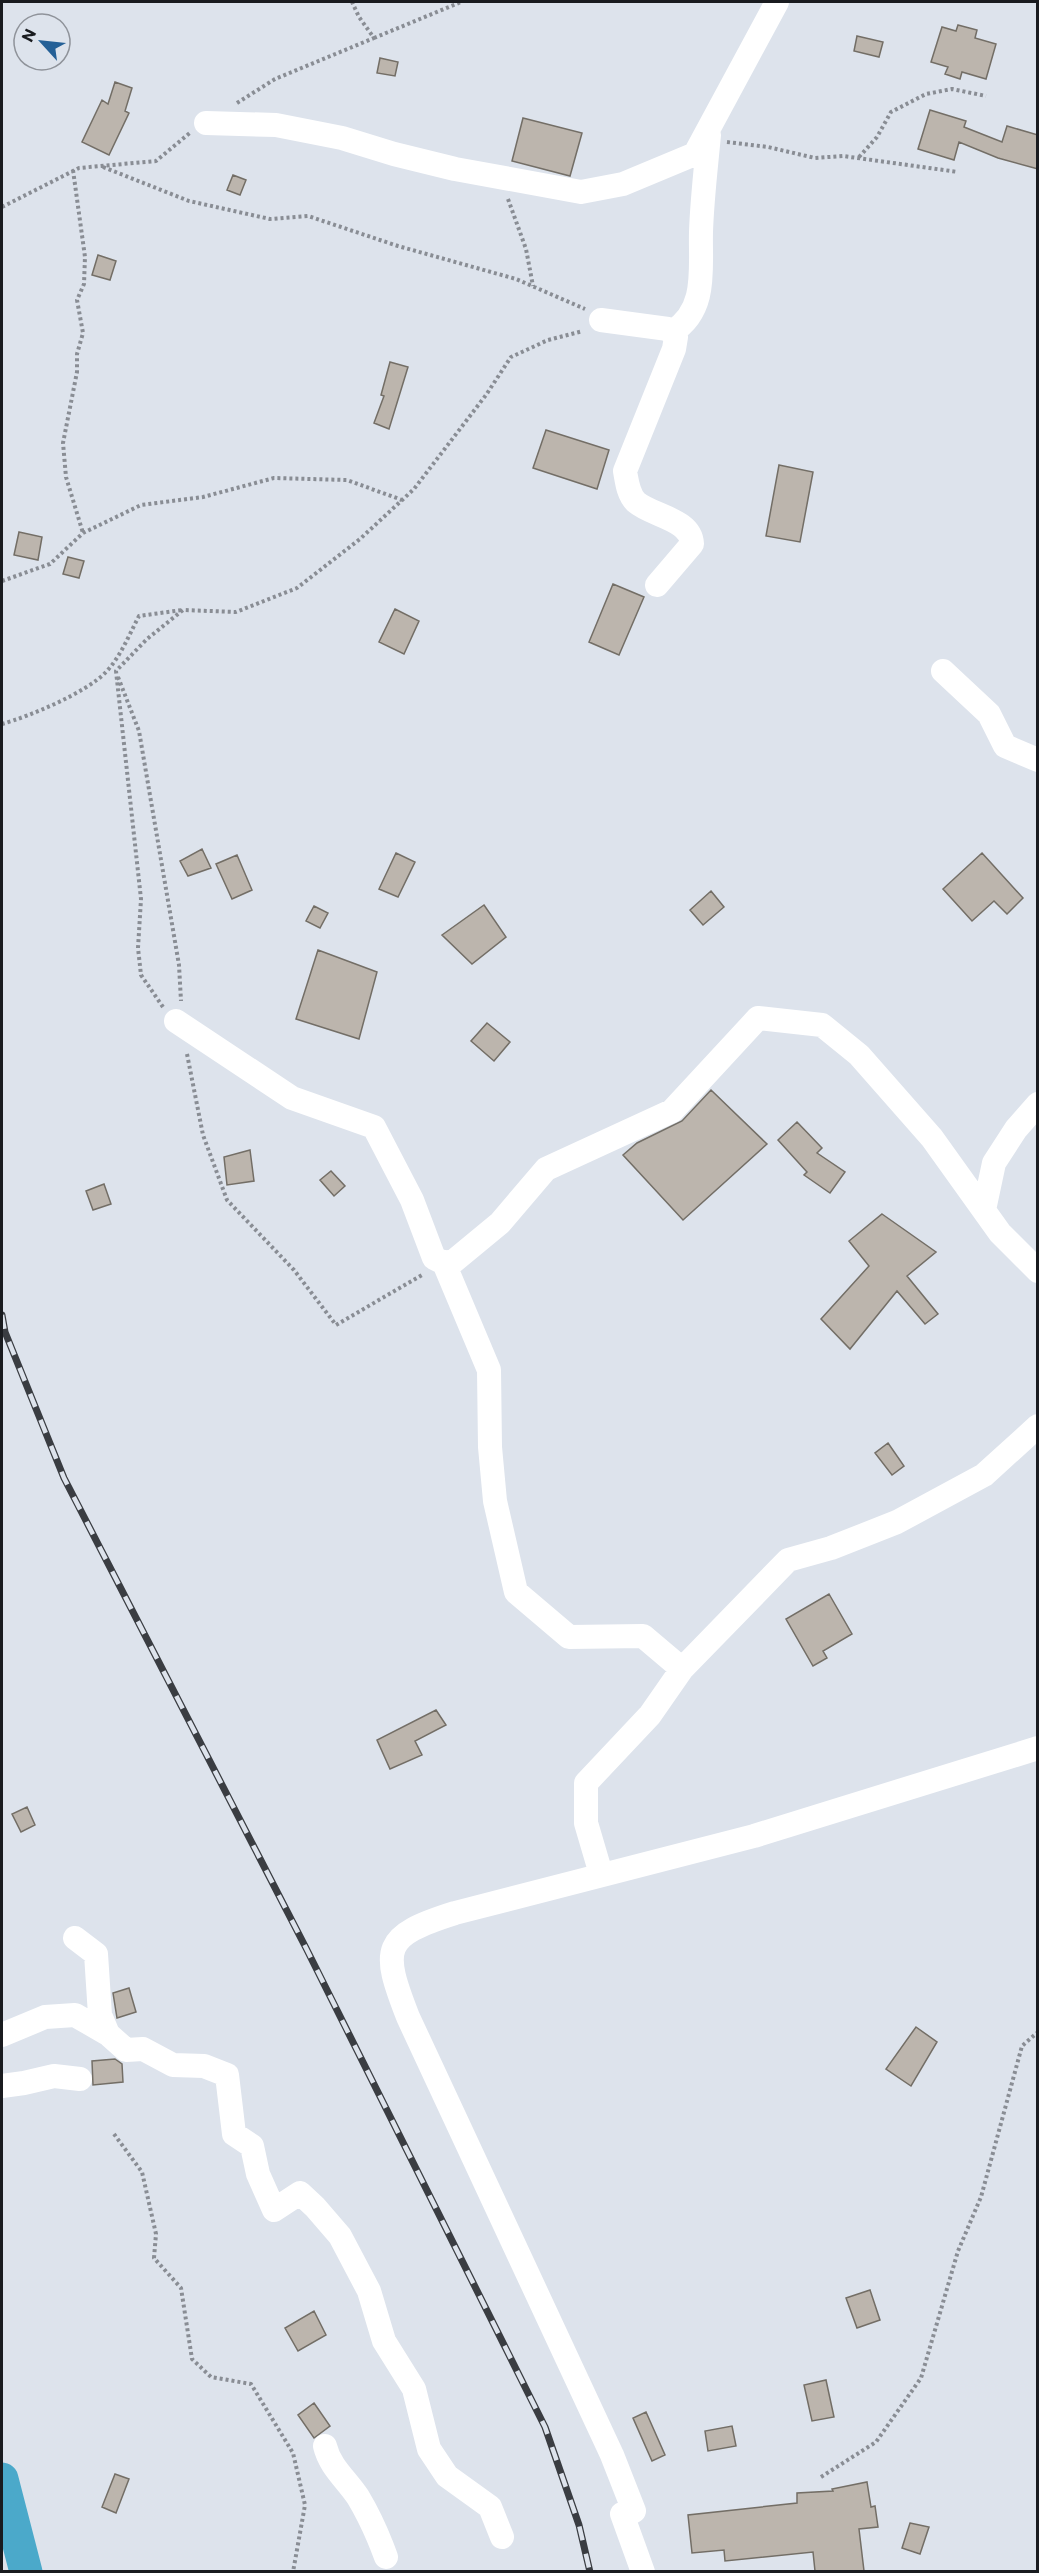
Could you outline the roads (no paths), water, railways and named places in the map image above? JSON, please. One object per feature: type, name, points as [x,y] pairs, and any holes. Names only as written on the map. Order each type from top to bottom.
[{"type":"highway","points":[[2,2480],[26,2571]]},
{"type":"street","points":[[206,123],[276,125],[342,138],[455,169],[581,192],[623,184],[695,154],[709,134],[777,2]]},
{"type":"street","points":[[672,332],[684,325],[694,309],[702,280],[701,232],[709,134]]},
{"type":"street","points":[[601,320],[668,329],[676,338],[674,349],[625,471],[628,488],[636,502],[685,529],[691,537],[692,544],[657,585]]},
{"type":"street","points":[[943,671],[989,714],[1005,746],[1012,751],[1038,760]]},
{"type":"street","points":[[176,1021],[292,1098],[374,1127],[412,1200],[434,1258],[444,1263],[454,1261],[501,1223],[546,1169],[672,1111],[758,1018],[822,1025],[859,1055],[932,1138],[1000,1233],[1038,1271]]},
{"type":"street","points":[[984,1210],[994,1163],[1016,1128],[1038,1104]]},
{"type":"street","points":[[444,1263],[489,1370],[490,1447],[495,1501],[516,1592],[569,1637],[643,1636],[682,1669]]},
{"type":"street","points":[[601,1874],[585,1823],[586,1783],[650,1715],[682,1669],[789,1560],[831,1548],[897,1522],[984,1475],[1038,1426]]},
{"type":"street","points":[[643,2571],[607,2446],[408,2017],[392,1977],[390,1962],[395,1945],[404,1932],[419,1924],[601,1874],[754,1836],[1038,1748]]},
{"type":"street","points":[[75,1938],[96,1954],[100,2015],[108,2034]]},
{"type":"street","points":[[2,2035],[45,2017],[75,2015],[108,2034],[126,2050],[143,2049],[173,2065],[204,2066],[227,2075],[234,2134],[252,2146],[258,2174],[274,2210],[300,2193],[340,2236],[369,2291],[384,2341],[414,2389],[429,2449],[447,2476],[490,2507],[502,2536]]},
{"type":"street","points":[[2,2086],[54,2076],[80,2079]]},
{"type":"street","points":[[325,2446],[328,2460],[356,2495],[376,2528],[386,2557]]},
{"type":"railway","points":[[2,1315],[5,1332],[64,1478],[306,1948],[545,2427],[579,2525],[590,2572]]}]
